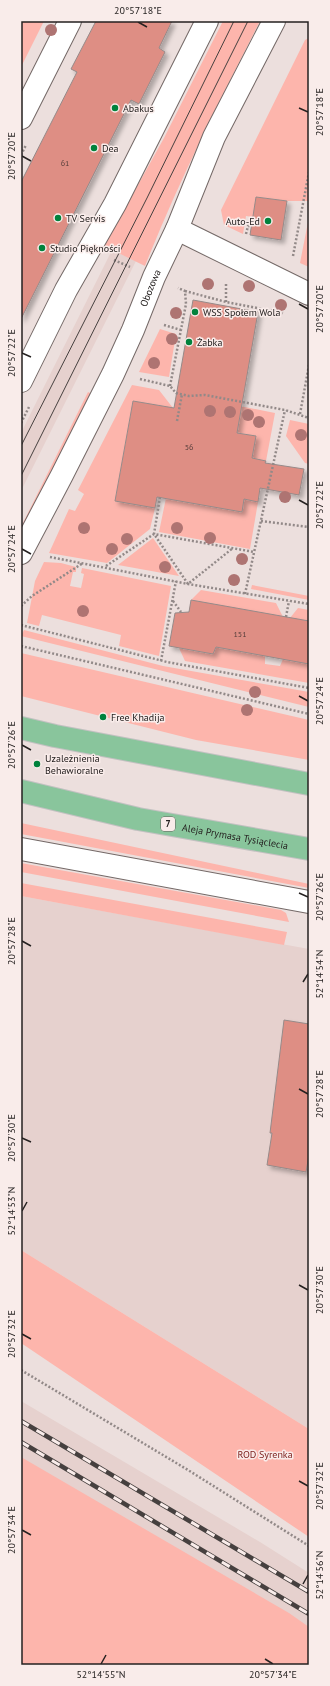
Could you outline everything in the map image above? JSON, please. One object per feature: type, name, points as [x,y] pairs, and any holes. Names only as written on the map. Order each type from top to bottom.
[{"type":"main road","points":[[21,728],[55,736],[309,784]]},
{"type":"main road","name":"Aleja Prymasa Tysiąclecia","points":[[25,792],[138,819],[309,849]]},
{"type":"street","points":[[21,118],[70,21]]},
{"type":"street","points":[[21,381],[88,249],[116,204],[207,21]]},
{"type":"street","name":"Obozowa","points":[[21,553],[113,374],[154,278],[177,229],[214,137],[274,21]]},
{"type":"street","points":[[177,229],[309,294]]},
{"type":"street","points":[[21,849],[309,902]]},
{"type":"path","points":[[292,259],[309,172]]},
{"type":"path","points":[[109,258],[132,268]]},
{"type":"path","points":[[174,286],[185,292],[226,302],[285,313]]},
{"type":"path","points":[[170,386],[186,304],[185,292]]},
{"type":"path","points":[[158,324],[181,330]]},
{"type":"path","points":[[300,414],[309,365]]},
{"type":"path","points":[[140,379],[170,386],[176,393],[205,395],[285,410],[309,418]]},
{"type":"path","points":[[177,422],[182,394]]},
{"type":"path","points":[[245,594],[285,410]]},
{"type":"path","points":[[160,497],[154,534],[188,584]]},
{"type":"path","points":[[261,521],[309,527]]},
{"type":"path","points":[[106,567],[154,534],[254,552]]},
{"type":"path","points":[[188,584],[233,548]]},
{"type":"path","points":[[49,556],[188,584],[309,604]]},
{"type":"path","points":[[21,606],[32,596],[84,563]]},
{"type":"path","points":[[162,661],[176,581]]},
{"type":"path","points":[[173,601],[181,612]]},
{"type":"path","points":[[286,617],[289,601]]},
{"type":"path","points":[[21,625],[162,661],[309,688]]},
{"type":"path","points":[[21,646],[309,714]]},
{"type":"path","points":[[21,1370],[181,1466],[309,1546]]},
{"type":"shaded area","points":[[112,250],[136,261],[21,491],[21,433]]},
{"type":"shaded area","points":[[21,896],[309,949],[309,1429],[21,1250]]},
{"type":"shaded area","points":[[21,1401],[260,1542],[309,1573],[309,1665],[21,1515]]},
{"type":"green space","points":[[21,21],[44,21],[21,67]]},
{"type":"green space","points":[[223,21],[260,21],[185,173],[145,266],[104,246],[164,138]]},
{"type":"green space","points":[[309,38],[309,201],[287,201],[257,197],[253,217],[246,216],[243,234],[224,225],[221,210],[305,40]]},
{"type":"green space","points":[[309,217],[309,267],[300,263]]},
{"type":"green space","points":[[160,329],[176,334],[169,377],[139,372]]},
{"type":"green space","points":[[132,385],[159,390],[173,408],[133,401],[115,501],[155,508],[150,529],[107,563],[49,553],[69,509],[75,511],[84,494],[78,490]]},
{"type":"green space","points":[[88,392],[92,394],[21,537],[21,527]]},
{"type":"green space","points":[[209,400],[275,413],[266,461],[252,458],[256,436],[183,423]]},
{"type":"green space","points":[[290,420],[309,424],[309,464],[305,463],[286,436]]},
{"type":"green space","points":[[166,498],[242,512],[244,499],[258,502],[250,549],[159,532]]},
{"type":"green space","points":[[153,538],[179,576],[118,565]]},
{"type":"green space","points":[[44,562],[61,563],[76,567],[76,572],[73,572],[70,586],[81,588],[84,574],[81,573],[82,568],[171,586],[159,656],[119,646],[121,635],[42,615],[39,626],[27,623],[35,581]]},
{"type":"green space","points":[[252,585],[309,596],[309,600],[251,589]]},
{"type":"green space","points":[[201,590],[276,603],[283,617],[191,600]]},
{"type":"green space","points":[[298,608],[309,610],[309,621],[290,618]]},
{"type":"green space","points":[[24,630],[163,666],[309,692],[309,707],[21,636]]},
{"type":"green space","points":[[216,647],[265,656],[265,664],[280,666],[283,659],[309,664],[309,683],[185,661],[179,648],[212,654]]},
{"type":"green space","points":[[21,653],[309,720],[309,760],[196,740],[21,696]]},
{"type":"green space","points":[[21,823],[309,884],[309,888],[21,834]]},
{"type":"green space","points":[[21,863],[281,910],[286,913],[289,922],[21,872]]},
{"type":"green space","points":[[21,883],[287,932],[284,945],[21,896]]},
{"type":"green space","name":"ROD Syrenka","points":[[21,1250],[309,1429],[309,1537],[21,1343]]},
{"type":"green space","points":[[21,1457],[289,1613],[309,1627],[309,1665],[21,1665]]},
{"type":"building","points":[[96,21],[172,21],[159,48],[165,52],[139,104],[131,100],[21,319],[21,182],[77,72],[71,69]]},
{"type":"building","name":"Auto-Ed","points":[[256,197],[287,201],[281,240],[250,235]]},
{"type":"building","points":[[193,300],[258,312],[237,433],[256,436],[252,458],[266,461],[265,463],[304,469],[299,495],[260,488],[258,502],[244,499],[242,512],[157,497],[155,508],[115,501],[133,401],[174,408]]},
{"type":"building","points":[[191,600],[309,621],[309,664],[216,647],[213,654],[169,646],[175,613],[189,612]]},
{"type":"building","points":[[284,1020],[309,1024],[309,1155],[306,1172],[267,1165],[272,1133],[270,1133]]},
{"type":"tram line","points":[[21,446],[147,198],[234,21]]},
{"type":"tram line","points":[[21,476],[248,21]]},
{"type":"railway","points":[[21,1421],[309,1592]]},
{"type":"railway","points":[[21,1442],[309,1614]]},
{"type":"place","name":"Abakus","points":[[115,108]]},
{"type":"place","name":"Dea","points":[[94,148]]},
{"type":"place","name":"TV Servis","points":[[58,218]]},
{"type":"place","name":"Auto-Ed","points":[[268,221]]},
{"type":"place","name":"Studio Piękności","points":[[42,248]]},
{"type":"place","name":"WSS Społem Wola","points":[[195,312]]},
{"type":"place","name":"Żabka","points":[[189,342]]},
{"type":"place","name":"Free Khadija","points":[[103,717]]},
{"type":"place","name":"Uzależnienia Behawioralne","points":[[37,764]]}]
